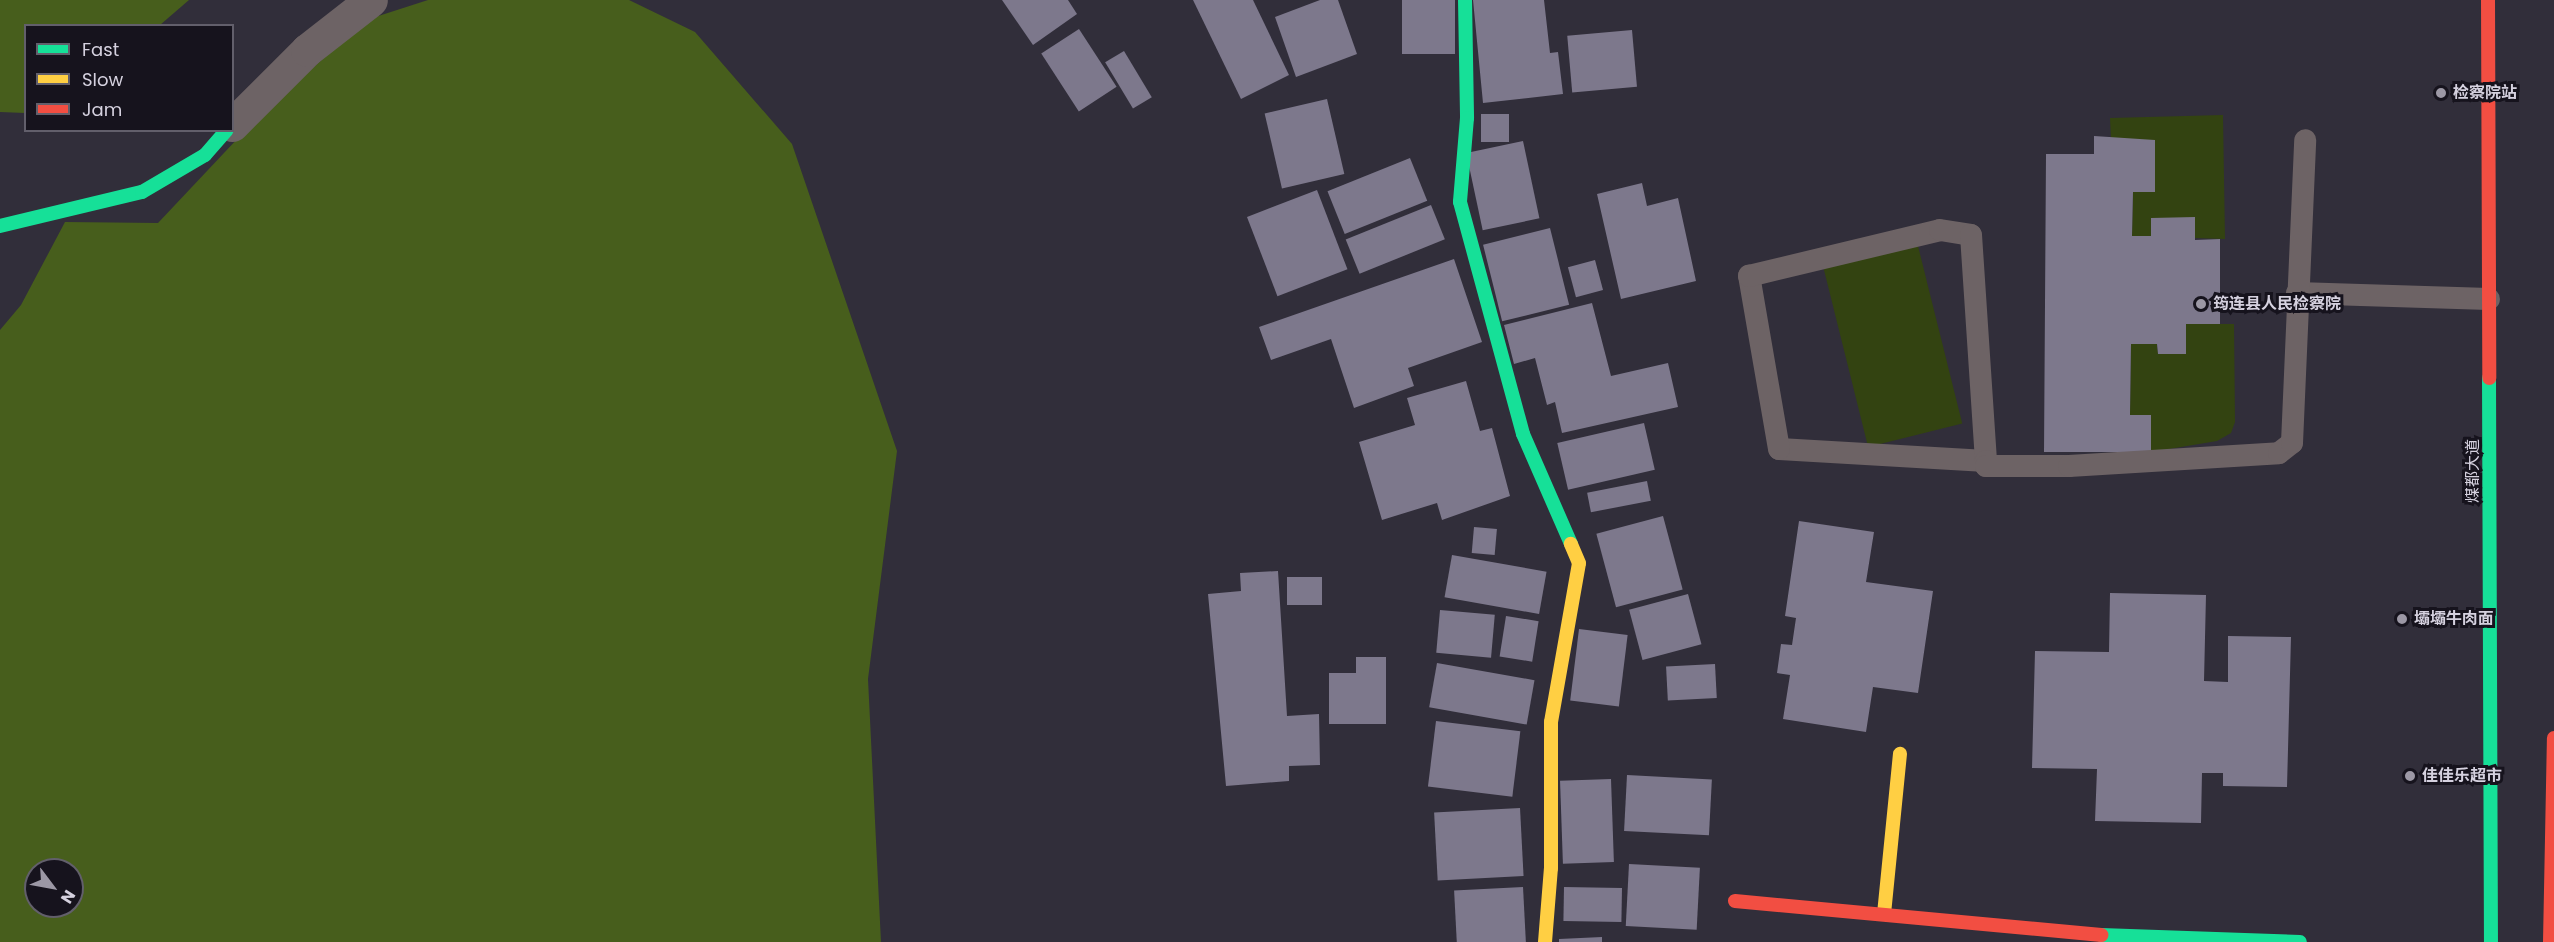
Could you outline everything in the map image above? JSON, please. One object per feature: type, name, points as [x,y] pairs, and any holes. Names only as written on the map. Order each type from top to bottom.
[{"type":"street","points":[[234,123],[307,50],[371,0]]},
{"type":"street","points":[[1466,0],[1467,118],[1461,202],[1523,434],[1579,563],[1551,722],[1551,868],[1545,942]]},
{"type":"street","name":"煤都大道","points":[[2488,0],[2491,942]]},
{"type":"street","points":[[0,226],[142,192],[205,155],[225,132]]},
{"type":"street","points":[[2550,942],[2554,738]]},
{"type":"street","points":[[1884,914],[1900,754]]},
{"type":"street","points":[[1735,901],[2131,939],[2300,942]]},
{"type":"lane","points":[[1986,461],[1779,449],[1749,276],[1940,230],[1971,235],[1986,461],[1986,466],[2069,466],[2279,453],[2292,443],[2305,140]]},
{"type":"lane","points":[[2297,293],[2489,299]]},
{"type":"green space","points":[[0,0],[189,0],[161,24],[24,24],[24,113],[0,112]]},
{"type":"green space","points":[[428,0],[629,0],[695,32],[792,144],[897,451],[868,679],[881,942],[0,942],[0,330],[21,305],[65,222],[158,223],[256,119],[366,20]]},
{"type":"green space","points":[[2223,115],[2225,239],[2132,236],[2133,192],[2155,191],[2155,140],[2111,140],[2110,118]]},
{"type":"green space","points":[[1917,242],[1962,423],[1868,447],[1823,265]]},
{"type":"green space","points":[[2186,324],[2234,324],[2235,422],[2231,433],[2217,441],[2151,452],[2151,415],[2130,415],[2131,344],[2157,344],[2158,354],[2186,354]]},
{"type":"building","points":[[1002,0],[1068,0],[1077,14],[1033,45]]},
{"type":"building","points":[[1193,0],[1253,0],[1289,75],[1241,99]]},
{"type":"building","points":[[1320,0],[1338,0],[1357,54],[1296,77],[1275,17]]},
{"type":"building","points":[[1402,0],[1455,0],[1455,54],[1402,54]]},
{"type":"building","points":[[1473,0],[1544,0],[1550,53],[1558,52],[1563,94],[1483,103]]},
{"type":"building","points":[[1079,29],[1117,87],[1079,111],[1041,54]]},
{"type":"building","points":[[1632,30],[1637,87],[1572,92],[1567,36]]},
{"type":"building","points":[[1124,51],[1152,97],[1133,109],[1105,62]]},
{"type":"building","points":[[1327,99],[1344,174],[1282,188],[1265,113]]},
{"type":"building","points":[[1481,114],[1509,114],[1509,142],[1481,142]]},
{"type":"building","points":[[2094,136],[2155,140],[2155,192],[2133,192],[2132,236],[2151,236],[2151,218],[2195,217],[2195,240],[2220,239],[2220,324],[2186,324],[2186,354],[2158,354],[2157,344],[2131,344],[2130,415],[2151,415],[2151,452],[2044,452],[2046,154],[2094,154]]},
{"type":"building","points":[[1523,141],[1539,218],[1483,230],[1466,153]]},
{"type":"building","points":[[1410,158],[1427,201],[1345,234],[1327,191]]},
{"type":"building","points":[[1642,183],[1647,206],[1678,198],[1696,281],[1621,299],[1597,194]]},
{"type":"building","points":[[1317,190],[1347,269],[1277,296],[1247,217]]},
{"type":"building","points":[[1431,205],[1445,239],[1360,274],[1346,239]]},
{"type":"building","points":[[1550,228],[1569,305],[1502,321],[1483,245]]},
{"type":"building","points":[[1454,259],[1482,342],[1408,368],[1414,386],[1354,408],[1331,339],[1271,360],[1259,327]]},
{"type":"building","points":[[1595,260],[1603,290],[1576,297],[1568,267]]},
{"type":"building","points":[[1592,303],[1611,376],[1668,363],[1678,407],[1562,433],[1555,402],[1547,405],[1535,358],[1514,364],[1504,325]]},
{"type":"building","points":[[1466,381],[1480,431],[1492,428],[1510,496],[1442,520],[1437,503],[1382,520],[1359,442],[1415,425],[1407,398]]},
{"type":"building","points":[[1644,423],[1655,470],[1568,490],[1557,443]]},
{"type":"building","points":[[1647,481],[1651,501],[1591,512],[1587,493]]},
{"type":"building","points":[[1663,516],[1683,589],[1616,607],[1596,534]]},
{"type":"building","points":[[1799,521],[1874,532],[1866,582],[1933,591],[1918,693],[1873,687],[1866,732],[1783,719],[1790,675],[1777,673],[1781,644],[1792,645],[1796,618],[1785,616]]},
{"type":"building","points":[[1474,527],[1497,529],[1495,555],[1472,553]]},
{"type":"building","points":[[1452,555],[1547,572],[1539,614],[1445,597]]},
{"type":"building","points":[[1278,571],[1287,716],[1319,714],[1320,765],[1289,766],[1289,781],[1226,786],[1208,594],[1241,591],[1240,573]]},
{"type":"building","points":[[1287,577],[1322,577],[1322,605],[1287,605]]},
{"type":"building","points":[[2110,593],[2206,595],[2204,681],[2228,682],[2228,636],[2291,637],[2287,787],[2223,786],[2223,773],[2202,773],[2201,823],[2095,821],[2097,769],[2032,768],[2035,651],[2109,652]]},
{"type":"building","points":[[1688,594],[1701,644],[1643,660],[1629,610]]},
{"type":"building","points":[[1440,610],[1495,615],[1491,658],[1436,653]]},
{"type":"building","points":[[1506,616],[1539,621],[1532,662],[1500,656]]},
{"type":"building","points":[[1579,629],[1628,635],[1619,706],[1570,700]]},
{"type":"building","points":[[1356,657],[1386,657],[1386,724],[1329,724],[1329,673],[1356,673]]},
{"type":"building","points":[[1437,663],[1534,680],[1527,725],[1429,707]]},
{"type":"building","points":[[1715,664],[1717,698],[1668,701],[1666,667]]},
{"type":"building","points":[[1436,721],[1520,731],[1512,797],[1428,787]]},
{"type":"building","points":[[1627,775],[1712,779],[1709,835],[1624,831]]},
{"type":"building","points":[[1611,779],[1614,862],[1563,864],[1560,781]]},
{"type":"building","points":[[1520,808],[1524,876],[1438,880],[1434,813]]},
{"type":"building","points":[[1629,864],[1700,868],[1697,930],[1626,926]]},
{"type":"building","points":[[1523,887],[1526,942],[1457,942],[1454,891]]},
{"type":"building","points":[[1564,887],[1622,888],[1621,922],[1563,921]]},
{"type":"building","points":[[1602,937],[1602,942],[1559,942],[1559,939]]},
{"type":"traffic: fast","points":[[1465,0],[1467,118],[1460,202],[1523,434],[1571,544]]},
{"type":"traffic: fast","points":[[0,226],[142,192],[205,155],[225,132]]},
{"type":"traffic: fast","points":[[2489,378],[2491,942]]},
{"type":"traffic: fast","points":[[2101,935],[2300,942]]},
{"type":"traffic: slow","points":[[1545,942],[1551,868],[1551,722],[1579,563],[1571,544]]},
{"type":"traffic: slow","points":[[1884,914],[1900,754]]},
{"type":"traffic: jam","points":[[2488,0],[2489,378]]},
{"type":"traffic: jam","points":[[2550,942],[2554,738]]},
{"type":"traffic: jam","points":[[1735,901],[2101,935]]},
{"type":"place","name":"检察院站","points":[[2441,93]]},
{"type":"place","name":"筠连县人民检察院","points":[[2201,304]]},
{"type":"place","name":"壩壩牛肉面","points":[[2402,619]]},
{"type":"place","name":"佳佳乐超市","points":[[2410,776]]}]
